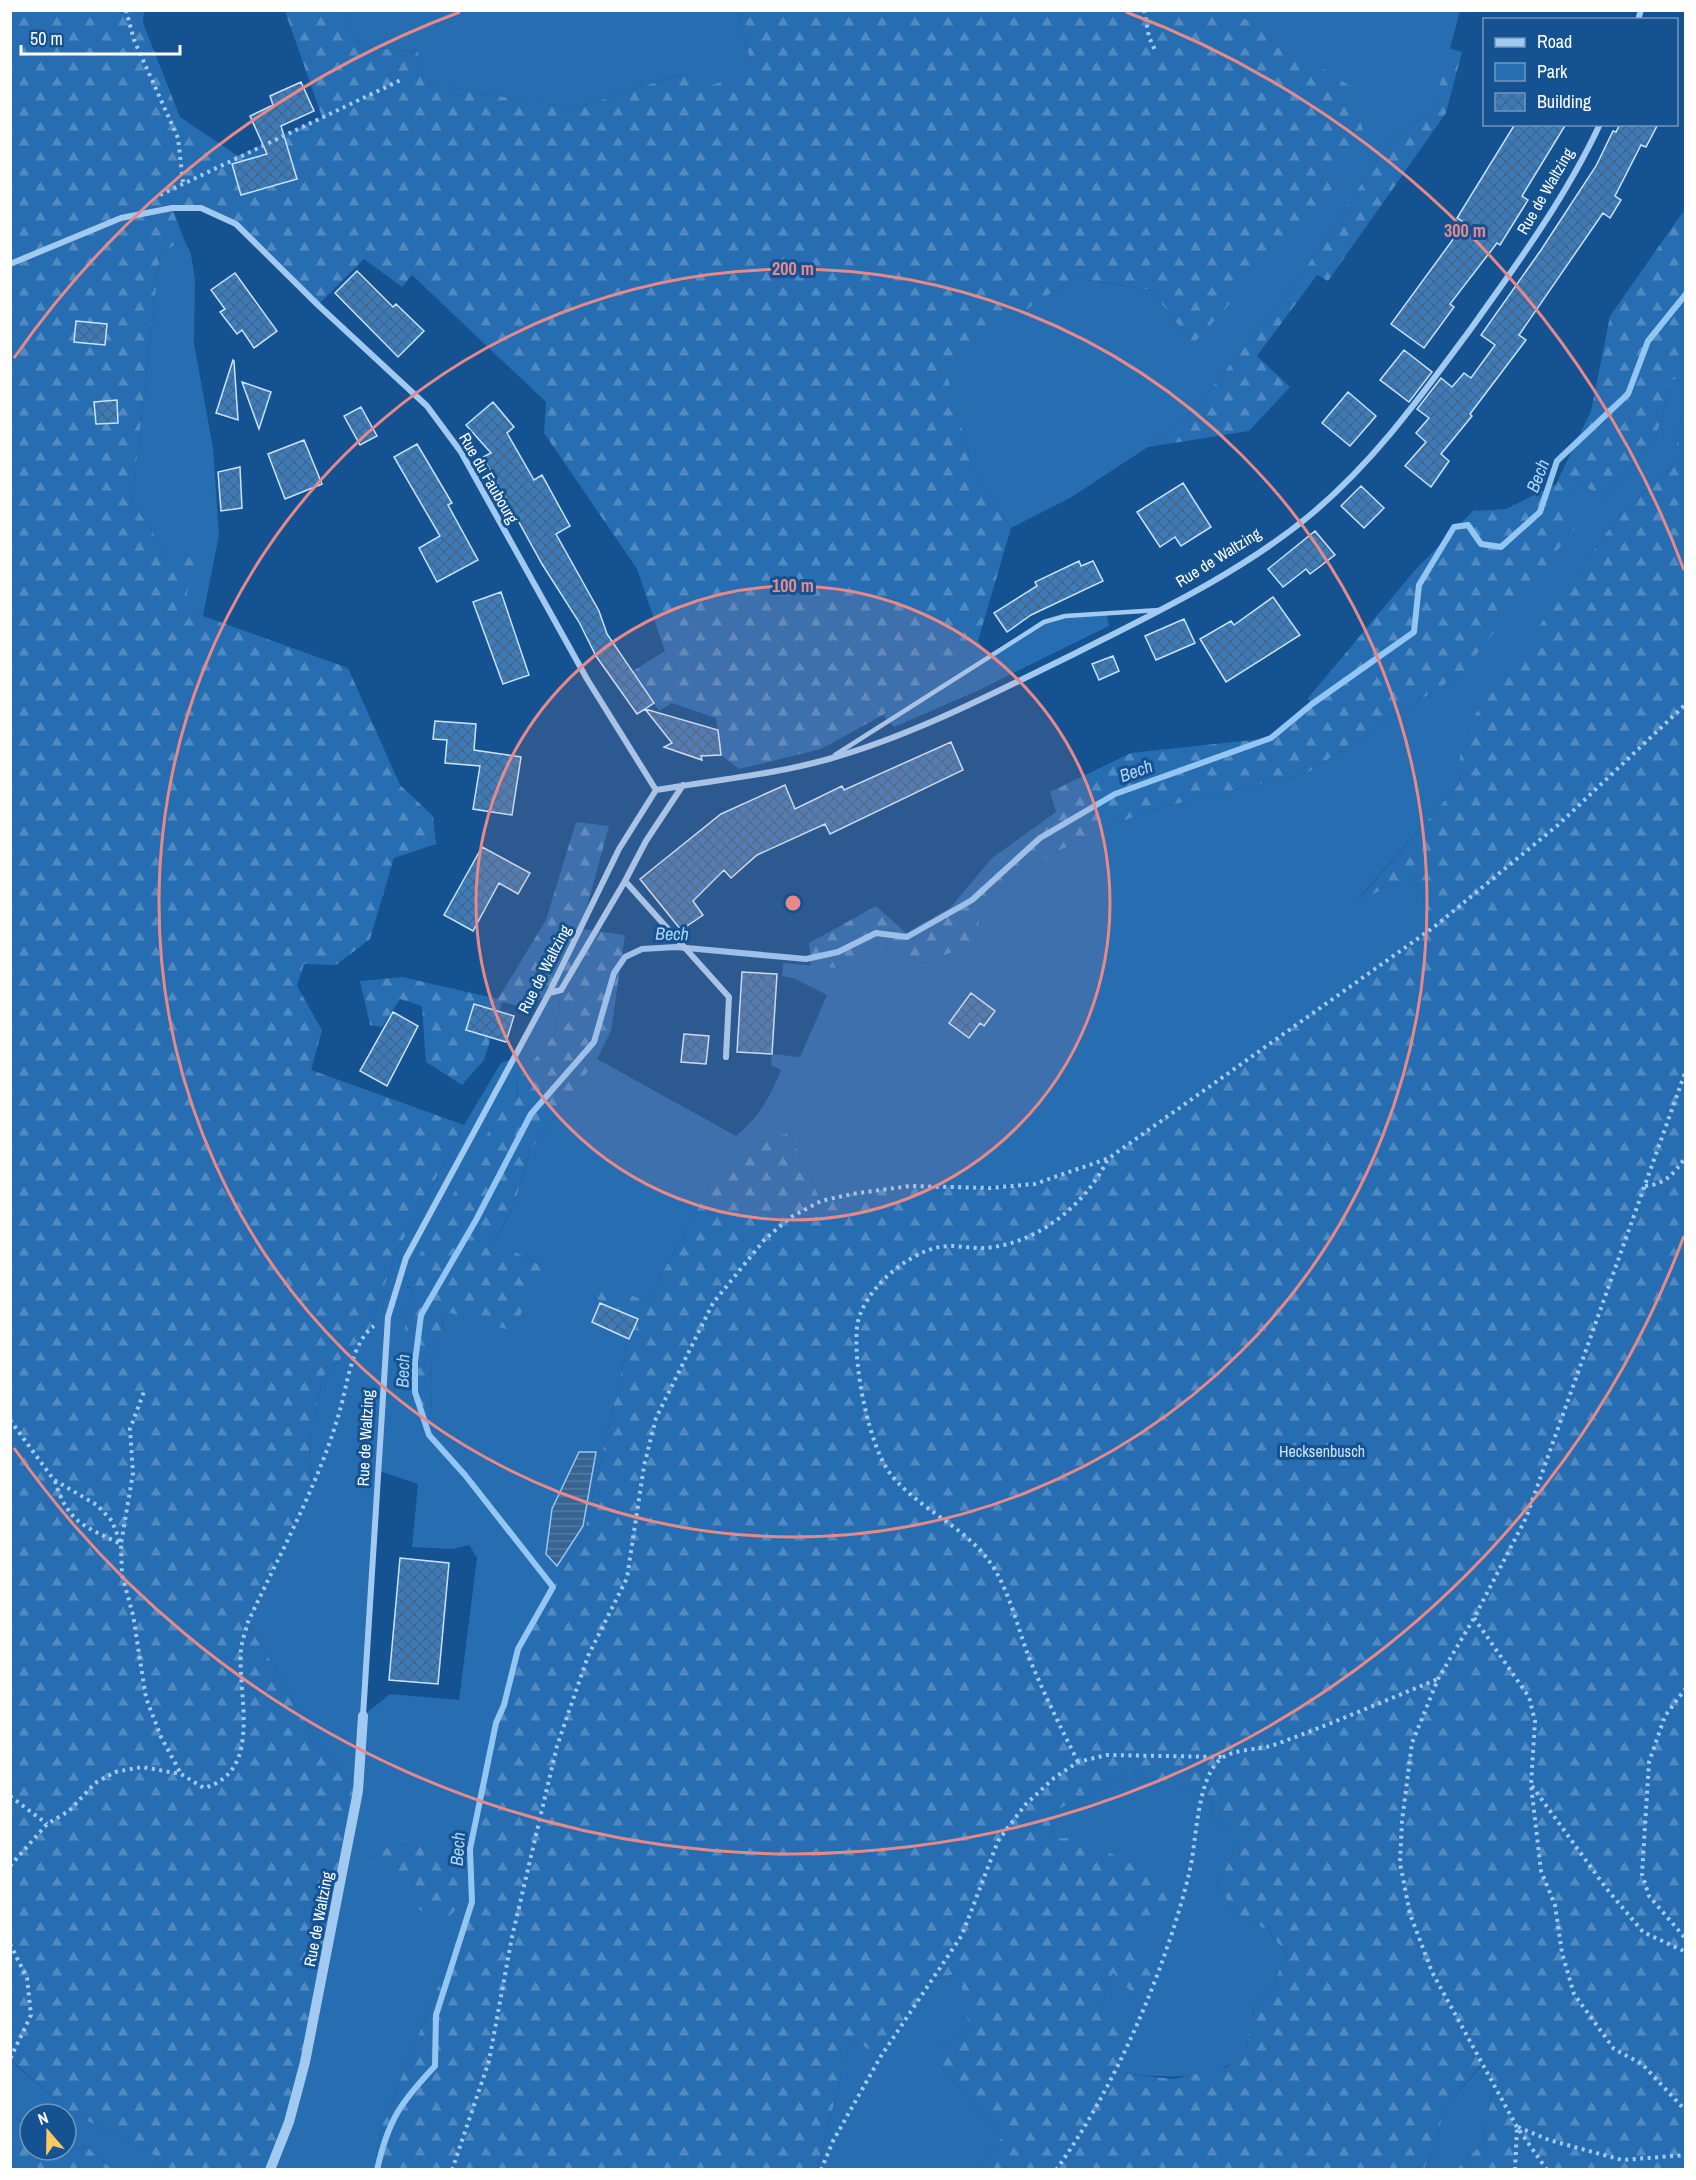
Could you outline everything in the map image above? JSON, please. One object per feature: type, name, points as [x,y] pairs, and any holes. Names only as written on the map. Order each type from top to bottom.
[{"type":"street","name":"Rue de Waltzing","points":[[270,2169],[289,2122],[305,2062],[358,1791],[388,1317],[406,1258],[549,993],[619,849],[656,790],[755,776],[829,759],[897,735],[981,700],[1161,610],[1228,571],[1306,518],[1347,483],[1399,425],[1530,247],[1599,126]]},
{"type":"street","name":"Rue du Faubourg","points":[[10,264],[121,218],[172,208],[201,208],[236,224],[318,305],[427,406],[461,452],[587,679],[656,790]]},
{"type":"street","points":[[549,993],[561,990],[646,841],[683,785]]},
{"type":"street","points":[[625,881],[729,997],[726,1056]]},
{"type":"lane","points":[[829,759],[1044,622],[1065,616],[1161,610]]},
{"type":"path","points":[[126,10],[134,40],[178,138],[183,182]]},
{"type":"path","points":[[1144,10],[1149,36],[1155,50]]},
{"type":"path","points":[[156,198],[183,182],[403,79]]},
{"type":"path","points":[[452,2169],[489,2061],[512,1937],[557,1746],[588,1656],[627,1578],[644,1466],[656,1418],[713,1303],[765,1239],[791,1217],[821,1201],[910,1186],[990,1188],[1035,1184],[1109,1158],[1434,927],[1558,825],[1686,704]]},
{"type":"path","points":[[1547,2169],[1517,2127],[1432,1972],[1410,1914],[1400,1863],[1402,1821],[1412,1743],[1438,1679],[1474,1618],[1526,1518],[1686,1070]]},
{"type":"path","points":[[1644,1186],[1659,1184],[1671,1176],[1686,1157]]},
{"type":"path","points":[[1078,1762],[1043,1692],[996,1571],[972,1539],[928,1510],[891,1475],[873,1441],[862,1397],[856,1328],[866,1303],[898,1265],[940,1247],[987,1248],[1029,1236],[1073,1209],[1098,1179],[1109,1158]]},
{"type":"path","points":[[10,1866],[48,1824],[69,1811],[95,1783],[114,1772],[142,1767],[181,1774],[204,1788],[220,1784],[234,1770],[244,1736],[241,1648],[248,1622],[334,1431],[358,1349],[369,1330],[388,1317]]},
{"type":"path","points":[[145,1389],[130,1428],[133,1473],[121,1544],[122,1575],[133,1615],[146,1698],[160,1737],[181,1774]]},
{"type":"path","points":[[10,1420],[54,1480],[68,1514],[87,1528],[121,1544]]},
{"type":"path","points":[[54,1480],[97,1505],[112,1521],[121,1544]]},
{"type":"path","points":[[1474,1618],[1529,1697],[1535,1721],[1531,1785],[1541,1871],[1555,1905],[1563,1953],[1574,1994],[1614,2049],[1642,2064],[1686,2111]]},
{"type":"path","points":[[821,2169],[833,2140],[880,2056],[962,1935],[998,1841],[1025,1805],[1054,1778],[1078,1762],[1107,1755],[1223,1757],[1271,1746],[1438,1679]]},
{"type":"path","points":[[1686,1688],[1665,1716],[1649,1762],[1642,1874],[1649,1896],[1686,1939]]},
{"type":"path","points":[[1056,2169],[1099,2100],[1156,1980],[1177,1922],[1194,1855],[1205,1783],[1210,1769],[1223,1757]]},
{"type":"path","points":[[1531,1785],[1606,1888],[1643,1932],[1686,1952]]},
{"type":"path","points":[[10,1796],[48,1824]]},
{"type":"path","points":[[10,1944],[27,1978],[31,2015],[10,2059]]},
{"type":"path","points":[[1517,2127],[1549,2140],[1622,2160],[1686,2155]]},
{"type":"path","points":[[1515,2169],[1517,2127]]},
{"type":"green space","points":[[11,11],[144,11],[143,23],[180,117],[238,156],[322,117],[285,11],[343,11],[359,46],[418,52],[424,83],[574,109],[683,73],[703,88],[750,72],[750,60],[738,11],[1243,11],[1242,17],[1350,86],[1363,130],[1326,199],[1193,344],[1151,290],[1074,278],[944,364],[973,469],[1011,528],[978,641],[883,715],[821,749],[739,769],[721,755],[716,718],[672,703],[659,711],[633,671],[665,651],[637,569],[544,433],[546,402],[412,275],[402,287],[364,259],[318,305],[236,224],[201,208],[172,208],[184,239],[160,254],[132,501],[168,556],[198,554],[184,604],[203,616],[348,668],[400,785],[433,816],[436,844],[394,858],[370,939],[336,965],[304,964],[297,986],[322,1030],[311,1070],[464,1125],[396,1253],[369,1330],[323,1377],[309,1445],[312,1485],[248,1622],[321,1748],[358,1791],[305,2062],[270,2169],[164,2169],[151,2152],[78,2116],[78,2102],[59,2102],[11,2060]]},
{"type":"green space","points":[[343,11],[738,11],[751,72],[703,89],[682,73],[574,109],[424,83],[418,52],[359,46]]},
{"type":"green space","points":[[1243,11],[1460,11],[1433,112],[1392,138],[1297,281],[1193,411],[1148,447],[1070,498],[1011,528],[973,469],[943,364],[1074,278],[1151,290],[1193,344]]},
{"type":"green space","points":[[1449,48],[1462,52],[1446,113],[1328,281],[1317,275],[1257,356],[1290,387],[1249,431],[1148,447],[1193,411],[1297,281],[1392,138],[1433,112]]},
{"type":"green space","points":[[1685,209],[1685,382],[1672,379],[1655,441],[1602,498],[1582,484],[1566,497],[1576,527],[1462,673],[1307,773],[1146,811],[1060,850],[983,900],[975,943],[925,963],[881,948],[839,968],[811,966],[809,943],[876,906],[906,933],[950,908],[992,858],[1056,812],[1050,792],[1131,753],[1271,738],[1311,704],[1308,698],[1416,569],[1473,511],[1506,509],[1556,484],[1591,411],[1610,316]]},
{"type":"green space","points":[[184,239],[191,254],[195,280],[194,343],[213,448],[219,535],[203,616],[183,604],[168,556],[132,501],[160,254]]},
{"type":"green space","points":[[1672,379],[1685,382],[1685,398],[1673,466],[1620,514],[1462,734],[1459,784],[1359,898],[1414,877],[1434,927],[1109,1158],[1035,1184],[852,1194],[821,1201],[789,1133],[708,1190],[647,1301],[599,1285],[593,1297],[638,1319],[629,1339],[584,1533],[518,1649],[504,1705],[496,1723],[470,1849],[472,1902],[382,2125],[374,2169],[270,2169],[358,1791],[321,1748],[248,1622],[312,1485],[309,1445],[323,1377],[369,1330],[396,1253],[464,1125],[501,1063],[516,1057],[549,993],[561,990],[556,1032],[516,1082],[518,1095],[407,1287],[413,1289],[405,1322],[415,1362],[415,1392],[432,1415],[430,1361],[447,1312],[542,1265],[494,1242],[514,1205],[530,1151],[597,1059],[736,1136],[757,1114],[777,1080],[781,1070],[771,1065],[772,1054],[800,1057],[827,995],[793,978],[782,976],[783,963],[839,968],[881,948],[925,963],[975,943],[983,900],[1060,850],[1146,811],[1307,773],[1462,673],[1566,497],[1582,484],[1602,498],[1655,441]],"holes":[[[379,1471],[418,1484],[412,1547],[452,1549],[469,1545],[477,1558],[459,1700],[390,1694],[364,1715]]]},
{"type":"green space","name":"Hecksenbusch","points":[[1685,398],[1685,2169],[1547,2169],[1517,2128],[1515,2169],[1457,2169],[1482,2144],[1494,2082],[1483,2063],[1443,2109],[1437,2145],[1424,2169],[976,2169],[1002,2137],[942,2067],[942,2048],[969,2027],[959,1973],[932,1980],[881,2056],[851,2039],[817,2169],[374,2169],[382,2125],[472,1902],[470,1849],[496,1723],[504,1705],[518,1649],[584,1533],[629,1339],[638,1319],[593,1297],[590,1287],[599,1284],[647,1301],[708,1190],[757,1143],[789,1133],[821,1201],[910,1186],[990,1188],[1035,1184],[1109,1158],[1434,927],[1414,877],[1358,900],[1459,784],[1461,734],[1620,514],[1673,466]],"holes":[[[1130,1773],[1211,1796],[1213,1816],[1230,1834],[1234,1848],[1218,1885],[1235,1913],[1269,1931],[1286,1954],[1268,1998],[1255,2001],[1247,2044],[1227,2067],[1172,2079],[1114,2072],[1128,2041],[1100,2011],[1113,1973],[1138,1999],[1156,1980],[1131,1946],[1175,1909],[1159,1878],[1081,1838],[1055,1838],[1047,1815]]]},
{"type":"green space","points":[[1106,613],[1109,626],[977,691],[894,727],[883,715],[978,641],[990,659],[1044,622],[1065,616]]},
{"type":"green space","points":[[576,822],[609,826],[581,929],[625,935],[611,1031],[597,1059],[530,1151],[514,1205],[494,1241],[543,1266],[513,1331],[447,1312],[430,1361],[432,1415],[429,1435],[415,1392],[415,1362],[406,1355],[405,1322],[413,1289],[407,1286],[415,1263],[504,1104],[511,1105],[518,1095],[516,1082],[556,1032],[561,991],[549,993],[526,1008],[502,1002],[484,1060],[462,1085],[426,1062],[422,1006],[400,999],[382,1027],[370,1025],[360,981],[402,977],[498,999],[546,920]]},
{"type":"green space","points":[[1130,1773],[1211,1796],[1213,1816],[1230,1834],[1234,1848],[1218,1885],[1235,1913],[1269,1931],[1286,1954],[1268,1998],[1255,2001],[1249,2037],[1238,2057],[1225,2067],[1208,2073],[1168,2076],[1113,2072],[1100,2011],[1113,1972],[1138,1999],[1131,1946],[1081,1838],[1055,1838],[1047,1815]]},
{"type":"green space","points":[[421,1840],[425,1861],[447,1862],[471,1880],[464,1902],[442,1923],[415,1907],[416,1870],[398,1875],[361,1859],[364,1842]]},
{"type":"green space","points":[[960,1973],[969,2027],[942,2048],[942,2067],[1002,2137],[976,2169],[817,2170],[851,2038],[881,2056],[932,1980]]},
{"type":"green space","points":[[10,2060],[58,2102],[18,2102],[18,2120],[11,2112]]},
{"type":"green space","points":[[1484,2063],[1494,2082],[1482,2144],[1457,2169],[1424,2170],[1437,2145],[1443,2109]]},
{"type":"green space","points":[[11,2112],[18,2120],[18,2162],[78,2162],[78,2148],[86,2146],[112,2169],[11,2169]]},
{"type":"green space","points":[[78,2116],[151,2152],[164,2169],[112,2169],[86,2146],[78,2148]]},
{"type":"green space","points":[[1517,2127],[1547,2169],[1515,2169]]},
{"type":"shaded area","points":[[579,1452],[596,1452],[583,1526],[557,1566],[546,1554],[552,1509]]},
{"type":"building","points":[[301,82],[314,111],[281,126],[297,179],[241,195],[232,164],[267,154],[250,116],[273,105],[270,96]]},
{"type":"building","points":[[1514,126],[1565,126],[1522,196],[1528,200],[1500,245],[1497,243],[1450,304],[1454,307],[1424,348],[1391,324],[1465,223],[1457,218]]},
{"type":"building","points":[[1619,126],[1657,126],[1646,147],[1641,145],[1615,196],[1621,200],[1610,218],[1603,213],[1519,335],[1526,340],[1470,414],[1472,416],[1441,454],[1449,461],[1431,487],[1405,466],[1426,442],[1416,433],[1429,418],[1417,409],[1441,378],[1452,387],[1464,373],[1471,378],[1495,345],[1481,335],[1596,166],[1613,131],[1616,132]]},
{"type":"building","points":[[357,271],[393,307],[396,304],[424,331],[398,357],[335,293]]},
{"type":"building","points":[[235,273],[277,331],[254,348],[242,330],[237,334],[220,312],[225,309],[211,290]]},
{"type":"building","points":[[76,321],[107,324],[105,345],[74,342]]},
{"type":"building","points":[[1404,350],[1432,372],[1409,402],[1380,380]]},
{"type":"building","points":[[234,361],[238,420],[216,413]]},
{"type":"building","points":[[242,382],[271,392],[259,429]]},
{"type":"building","points":[[1348,392],[1376,416],[1350,446],[1322,423]]},
{"type":"building","points":[[117,400],[118,423],[96,424],[94,402]]},
{"type":"building","points":[[493,402],[514,427],[507,433],[534,480],[542,475],[570,526],[556,534],[599,611],[607,634],[654,703],[637,714],[596,656],[579,622],[542,564],[483,457],[491,453],[466,425]]},
{"type":"building","points":[[361,407],[377,436],[360,445],[344,416]]},
{"type":"building","points":[[304,440],[322,484],[285,499],[268,454]]},
{"type":"building","points":[[417,444],[452,503],[448,505],[478,560],[437,582],[419,548],[440,536],[394,457]]},
{"type":"building","points":[[240,467],[242,508],[221,511],[218,472]]},
{"type":"building","points":[[1183,483],[1211,527],[1181,546],[1175,537],[1160,547],[1137,512]]},
{"type":"building","points":[[1361,486],[1384,508],[1364,528],[1341,506]]},
{"type":"building","points":[[1315,531],[1335,555],[1310,574],[1306,569],[1283,587],[1268,569]]},
{"type":"building","points":[[1079,561],[1081,566],[1093,561],[1103,581],[1031,615],[1007,632],[994,613],[1037,586],[1035,582]]},
{"type":"building","points":[[501,592],[529,675],[503,684],[473,602]]},
{"type":"building","points":[[1273,597],[1300,635],[1226,682],[1200,639],[1231,621],[1234,625]]},
{"type":"building","points":[[1184,619],[1195,643],[1156,660],[1145,636]]},
{"type":"building","points":[[1113,656],[1119,671],[1099,680],[1092,664]]},
{"type":"building","points":[[645,709],[718,730],[721,755],[701,756],[702,760],[664,747],[672,743]]},
{"type":"building","points":[[435,721],[476,724],[474,750],[521,757],[512,815],[473,809],[480,766],[445,763],[447,740],[433,739]]},
{"type":"building","points":[[951,742],[963,770],[830,834],[825,824],[757,855],[731,878],[724,870],[693,901],[703,915],[681,930],[640,879],[721,814],[785,785],[795,809],[842,786],[844,790]]},
{"type":"building","points":[[482,847],[530,873],[518,894],[499,883],[473,931],[444,915]]},
{"type":"building","points":[[742,972],[777,974],[772,1054],[737,1052]]},
{"type":"building","points":[[971,993],[995,1011],[984,1026],[980,1023],[969,1038],[949,1023]]},
{"type":"building","points":[[474,1004],[514,1016],[506,1042],[466,1030]]},
{"type":"building","points":[[393,1012],[418,1026],[387,1086],[360,1071]]},
{"type":"building","points":[[684,1034],[709,1036],[706,1064],[681,1062]]},
{"type":"building","points":[[600,1303],[638,1319],[629,1339],[592,1322]]},
{"type":"building","points":[[400,1558],[449,1563],[438,1684],[389,1680]]},
{"type":"waterway","name":"Bech","points":[[377,2170],[386,2138],[397,2113],[413,2090],[435,2066],[436,2015],[472,1902],[470,1849],[496,1723],[504,1705],[518,1649],[553,1587],[465,1475],[429,1435],[415,1392],[415,1362],[421,1315],[476,1220],[531,1114],[594,1042],[614,973],[625,957],[642,949],[676,947],[806,959],[838,952],[876,933],[907,937],[972,900],[1040,838],[1115,794],[1271,738],[1312,704],[1414,632],[1419,585],[1454,527],[1468,525],[1481,544],[1501,547],[1540,512],[1557,461],[1628,394],[1648,341],[1686,294]]}]
